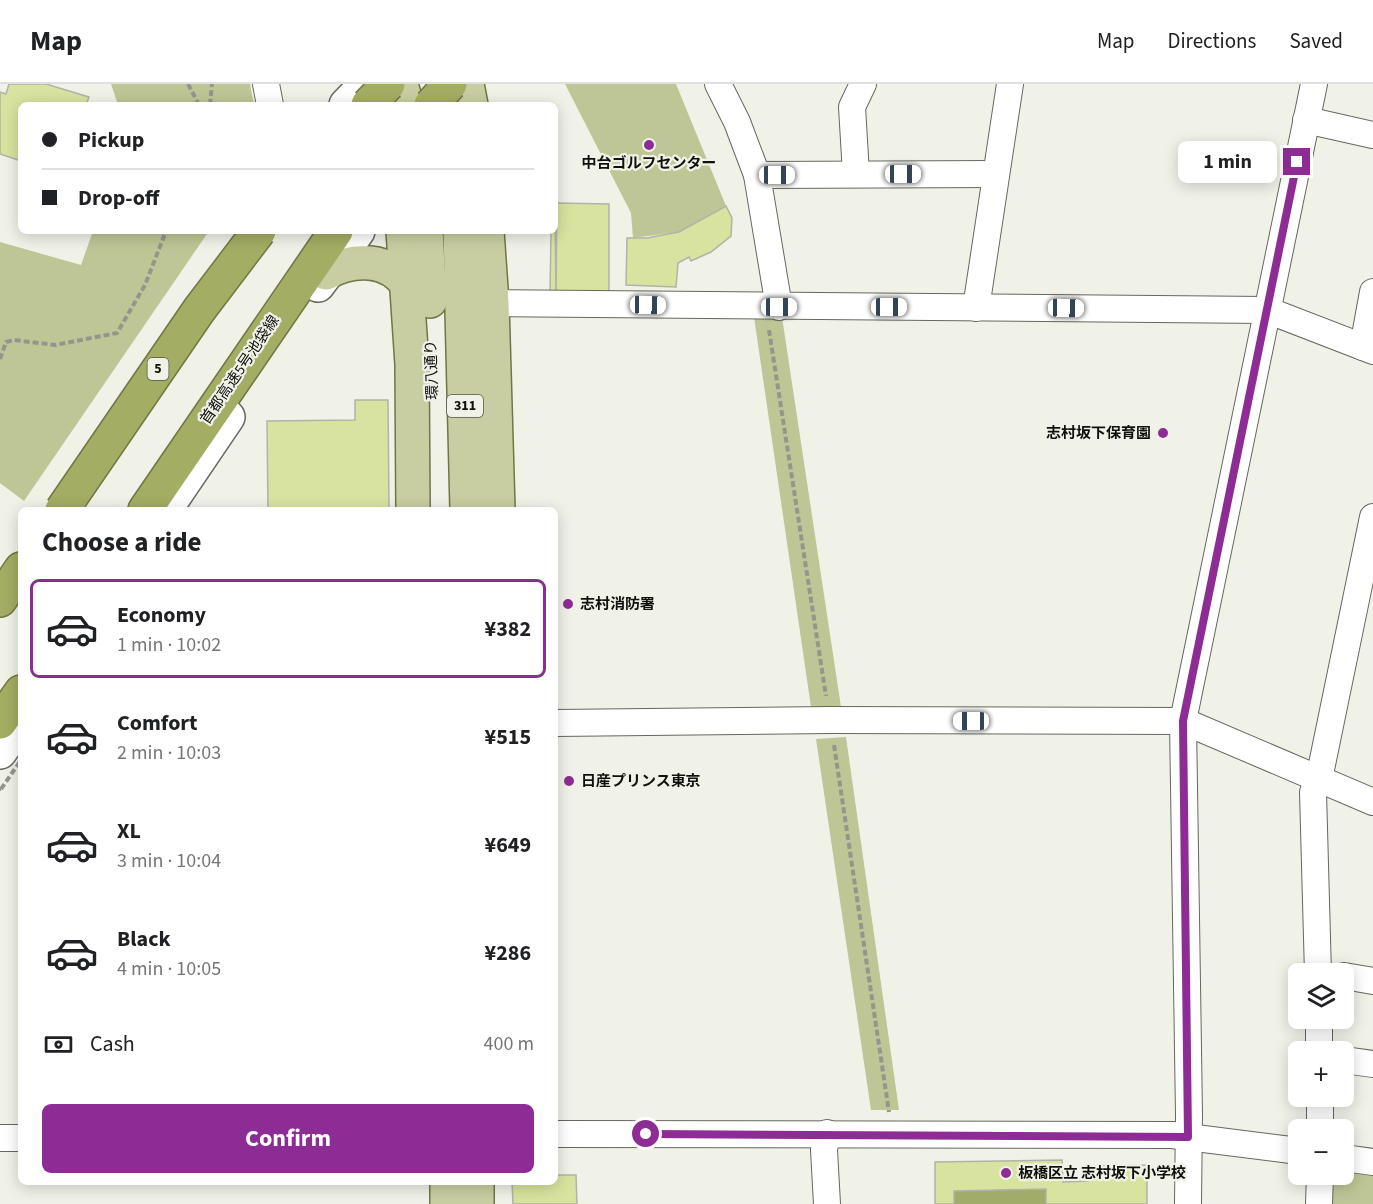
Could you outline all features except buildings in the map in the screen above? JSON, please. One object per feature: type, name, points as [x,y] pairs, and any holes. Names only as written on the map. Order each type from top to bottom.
[{"type":"highway","points":[[371,102],[388,84]]},
{"type":"highway","points":[[439,102],[461,94]]},
{"type":"highway","name":"5","points":[[65,507],[199,310],[257,234]]},
{"type":"highway","name":"首都高速5号池袋線","points":[[147,507],[334,234]]},
{"type":"highway","points":[[0,600],[18,573]]},
{"type":"highway","points":[[0,722],[18,696]]},
{"type":"highway","points":[[0,731],[18,716]]},
{"type":"main road","points":[[382,84],[385,102]]},
{"type":"main road","points":[[401,84],[406,102]]},
{"type":"main road","points":[[436,84],[461,94]]},
{"type":"main road","points":[[403,234],[412,364],[413,507]]},
{"type":"main road","name":"環八通り","points":[[426,234],[436,507]]},
{"type":"main road","name":"311","points":[[460,234],[467,507]]},
{"type":"main road","points":[[488,234],[498,507]]},
{"type":"main road","points":[[326,273],[348,263],[375,264],[397,272],[408,286]]},
{"type":"main road","points":[[447,1185],[447,1204]]},
{"type":"main road","points":[[477,1185],[477,1204]]},
{"type":"street","points":[[266,84],[269,102]]},
{"type":"street","points":[[349,102],[366,84]]},
{"type":"street","points":[[718,84],[737,122],[757,175],[772,307]]},
{"type":"street","points":[[856,174],[852,107],[863,84]]},
{"type":"street","points":[[976,308],[1010,84]]},
{"type":"street","points":[[1188,1204],[1183,721],[1314,84]]},
{"type":"street","points":[[1306,120],[1373,135]]},
{"type":"street","points":[[757,175],[996,174]]},
{"type":"street","points":[[65,507],[249,234]]},
{"type":"street","points":[[167,507],[326,273],[356,234]]},
{"type":"street","points":[[492,303],[1267,310],[1368,349],[1373,292]]},
{"type":"street","points":[[1320,963],[1313,792],[1320,779],[1373,517]]},
{"type":"street","points":[[0,606],[18,579]]},
{"type":"street","points":[[558,723],[830,720],[1183,721],[1373,802]]},
{"type":"street","points":[[0,752],[18,726]]},
{"type":"street","points":[[1354,978],[1373,981]]},
{"type":"street","points":[[1354,1061],[1373,1064]]},
{"type":"street","points":[[558,1134],[1188,1137],[1288,1150]]},
{"type":"street","points":[[827,1134],[824,1150],[827,1204]]},
{"type":"street","points":[[0,1138],[18,1138]]},
{"type":"street","points":[[1354,1159],[1373,1162]]},
{"type":"street","points":[[1319,1204],[1320,1185]]},
{"type":"path","points":[[188,84],[197,102]]},
{"type":"path","points":[[210,102],[212,84]]},
{"type":"path","points":[[0,359],[6,342],[14,340],[55,345],[117,333],[145,285],[165,234]]},
{"type":"path","points":[[772,307],[890,1122]]},
{"type":"path","points":[[1,786],[18,764]]},
{"type":"shaded area","points":[[111,84],[250,84],[253,102],[117,102]]},
{"type":"shaded area","name":"中台ゴルフセンター","points":[[565,84],[676,84],[726,206],[679,232],[633,238],[631,213]]},
{"type":"shaded area","points":[[92,234],[207,234],[24,501],[0,483],[0,242],[81,265]]},
{"type":"shaded area","points":[[754,317],[782,317],[841,707],[811,707]]},
{"type":"shaded area","points":[[846,737],[899,1110],[871,1110],[816,739]]},
{"type":"shaded area","points":[[1354,1171],[1373,1173],[1373,1204],[1328,1204],[1329,1185],[1354,1185]]},
{"type":"shaded area","points":[[1046,1189],[1046,1204],[954,1204],[954,1191]]},
{"type":"place","name":"中台ゴルフセンター","points":[[649,145]]},
{"type":"place","name":"志村坂下保育園","points":[[1163,433]]},
{"type":"place","name":"志村消防署","points":[[568,604]]},
{"type":"place","name":"日産プリンス東京","points":[[569,781]]},
{"type":"place","name":"板橋区立 志村坂下小学校","points":[[1006,1173]]},
{"type":"route","points":[[646,1134],[1172,1135],[1188,1137],[1183,721],[1297,162]]}]
